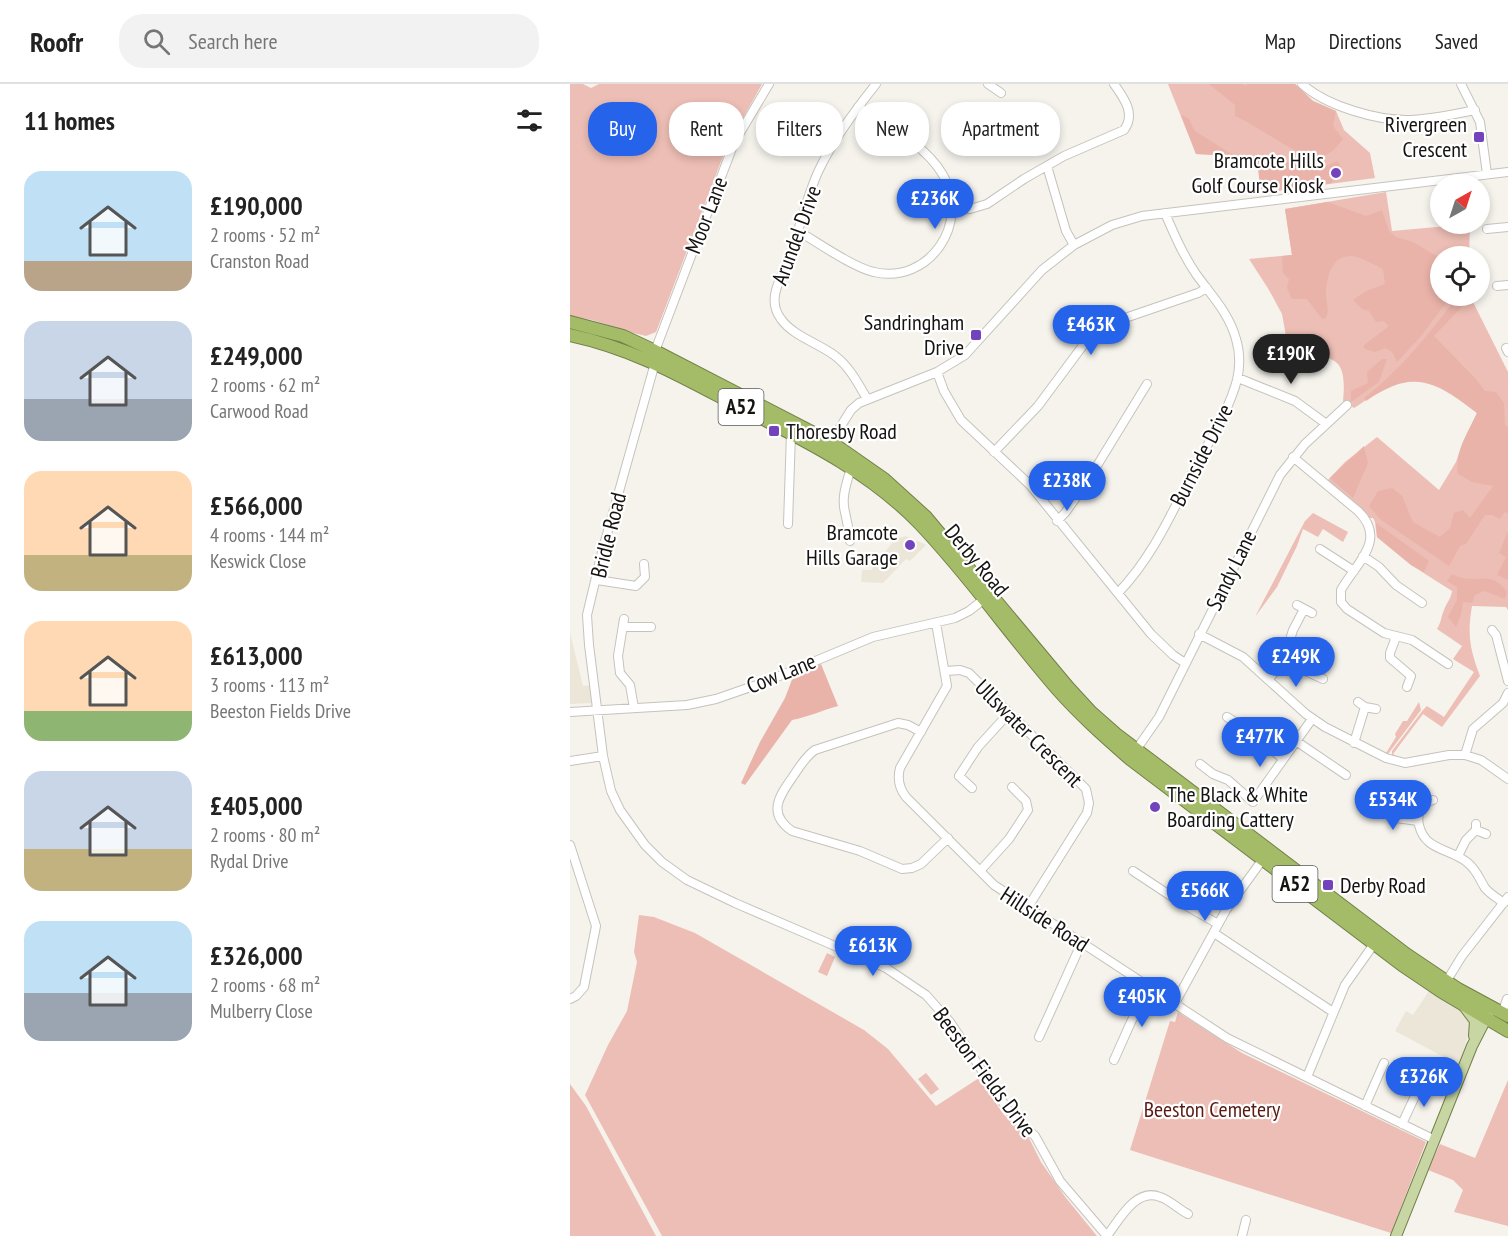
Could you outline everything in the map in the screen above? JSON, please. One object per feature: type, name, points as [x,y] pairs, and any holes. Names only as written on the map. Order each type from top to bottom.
[{"type":"highway","name":"Derby Road","points":[[570,322],[623,336],[655,357],[791,433],[828,447],[920,524],[1059,691],[1130,759],[1416,975],[1463,1005],[1497,1014]]},
{"type":"highway","name":"Derby Road","points":[[570,335],[655,357],[828,447],[884,479],[926,517],[1091,712],[1136,750],[1308,881],[1446,982],[1497,1014],[1508,1030]]},
{"type":"main road","points":[[1398,1236],[1472,1046],[1476,1025],[1463,1005]]},
{"type":"main road","points":[[1472,1046],[1497,1014]]},
{"type":"street","name":"Moor Lane","points":[[655,357],[734,144],[769,84]]},
{"type":"street","name":"Arundel Drive","points":[[861,102],[876,84]]},
{"type":"street","points":[[988,84],[1001,93]]},
{"type":"street","points":[[952,210],[970,209],[987,204],[1047,166],[1079,149],[1124,130],[1129,121],[1129,112],[1114,84]]},
{"type":"street","points":[[1302,84],[1321,99],[1361,112],[1387,117],[1411,120],[1475,110]]},
{"type":"street","points":[[1461,84],[1480,122],[1487,174],[1508,172]]},
{"type":"street","name":"Arundel Drive","points":[[855,111],[818,172],[781,282],[776,287],[774,300],[777,312],[790,328],[842,362],[867,399]]},
{"type":"street","points":[[798,231],[866,270],[898,273],[920,265],[938,250],[950,229],[952,210],[952,198],[947,182],[926,156]]},
{"type":"street","points":[[1047,166],[1066,231],[1074,245]]},
{"type":"street","points":[[828,447],[851,410],[867,399],[937,372],[955,362],[975,346],[1042,270],[1095,232],[1121,221],[1165,213],[1430,181]]},
{"type":"street","name":"Burnside Drive","points":[[1118,593],[1156,542],[1222,417],[1238,378],[1238,349],[1234,333],[1224,311],[1187,260],[1165,213]]},
{"type":"street","points":[[1490,229],[1508,227]]},
{"type":"street","points":[[1497,286],[1508,285]]},
{"type":"street","points":[[994,452],[1038,406],[1075,355],[1096,334],[1128,317],[1207,288]]},
{"type":"street","name":"Bridle Road","points":[[598,710],[587,615],[655,357]]},
{"type":"street","points":[[937,372],[957,415],[970,430],[1030,485],[1158,641],[1185,663]]},
{"type":"street","points":[[1238,378],[1295,401],[1325,423]]},
{"type":"street","points":[[1057,520],[1065,513],[1087,482],[1147,384]]},
{"type":"street","name":"Sandy Lane","points":[[1136,750],[1159,717],[1268,496],[1293,457],[1325,423],[1347,405]]},
{"type":"street","points":[[788,524],[791,433]]},
{"type":"street","points":[[1293,457],[1366,519],[1371,537],[1369,548],[1341,591],[1340,597],[1344,606],[1383,633],[1409,638],[1448,664]]},
{"type":"street","points":[[850,541],[844,498],[851,468]]},
{"type":"street","points":[[1320,549],[1354,571]]},
{"type":"street","points":[[1363,556],[1379,567],[1396,585],[1422,603]]},
{"type":"street","points":[[597,580],[636,586],[645,577],[644,564]]},
{"type":"street","name":"Cow Lane","points":[[570,712],[687,705],[716,699],[765,682],[873,637],[960,616],[983,600]]},
{"type":"street","points":[[1268,680],[1284,660],[1293,630],[1304,609]]},
{"type":"street","points":[[634,708],[630,686],[620,673],[618,656],[624,623],[651,627]]},
{"type":"street","name":"Hillside Road","points":[[936,623],[946,671],[947,690],[900,768],[899,786],[906,797],[994,885],[1149,987],[1235,1042],[1435,1140]]},
{"type":"street","points":[[1497,632],[1508,680]]},
{"type":"street","points":[[1199,634],[1239,655],[1312,719],[1386,758],[1405,763],[1449,755],[1465,755],[1480,760],[1508,779]]},
{"type":"street","points":[[1396,637],[1390,658],[1394,664],[1411,676],[1407,687]]},
{"type":"street","points":[[1284,660],[1323,679]]},
{"type":"street","name":"Ullswater Crescent","points":[[946,671],[960,670],[969,673],[1086,789],[1089,803],[1084,818],[1028,907]]},
{"type":"street","points":[[1465,755],[1473,729],[1503,703],[1508,693]]},
{"type":"street","points":[[1354,742],[1362,704],[1376,709]]},
{"type":"street","name":"Beeston Fields Drive","points":[[598,710],[603,756],[611,790],[628,823],[652,852],[680,876],[735,903],[886,968],[926,995],[950,1022],[1008,1110],[1035,1136],[1068,1191],[1107,1236]]},
{"type":"street","points":[[972,788],[959,776],[978,747],[1009,713]]},
{"type":"street","points":[[1227,717],[1238,719],[1283,759]]},
{"type":"street","points":[[1206,765],[1213,774],[1228,780],[1252,805],[1312,719]]},
{"type":"street","points":[[921,732],[898,723],[815,750],[808,755],[779,798],[778,814],[783,824],[792,831],[860,851],[902,869],[921,864],[948,838]]},
{"type":"street","points":[[1296,741],[1347,776]]},
{"type":"street","points":[[570,761],[603,756]]},
{"type":"street","points":[[980,871],[1009,839],[1028,810],[1026,801],[1012,787]]},
{"type":"street","points":[[1425,800],[1418,821],[1422,835],[1428,843],[1469,863],[1490,892],[1506,900],[1462,956],[1446,982]]},
{"type":"street","points":[[1389,808],[1401,819],[1418,821]]},
{"type":"street","points":[[1458,856],[1476,827],[1486,834]]},
{"type":"street","points":[[570,844],[596,926],[584,987],[570,999]]},
{"type":"street","points":[[1175,1003],[1218,924],[1242,886],[1263,859]]},
{"type":"street","points":[[1133,871],[1218,924]]},
{"type":"street","points":[[1214,933],[1333,1012]]},
{"type":"street","points":[[1044,1033],[1082,942]]},
{"type":"street","points":[[1307,1077],[1345,985],[1374,944]]},
{"type":"street","points":[[1114,1060],[1123,1037],[1149,987]]},
{"type":"street","points":[[1497,1014],[1508,999]]},
{"type":"street","points":[[1365,1106],[1384,1063]]},
{"type":"street","points":[[1402,1124],[1418,1085]]},
{"type":"street","points":[[1107,1236],[1129,1207],[1144,1197],[1159,1196],[1177,1213],[1188,1214]]},
{"type":"street","points":[[1242,1236],[1246,1220]]},
{"type":"shaded area","points":[[1209,84],[1243,84],[1245,86],[1248,84],[1295,84],[1313,101],[1336,111],[1333,126],[1343,139],[1335,149],[1325,155],[1316,157],[1298,152],[1235,116],[1235,105]]},
{"type":"shaded area","points":[[1181,115],[1188,118],[1195,131],[1235,156],[1196,154]]},
{"type":"shaded area","points":[[1257,160],[1328,165],[1337,161],[1341,165],[1335,170],[1332,183],[1261,193]]},
{"type":"shaded area","points":[[1328,202],[1366,216],[1382,210],[1389,231],[1396,237],[1413,242],[1430,252],[1430,306],[1444,306],[1422,335],[1397,362],[1392,352],[1385,348],[1375,352],[1365,349],[1363,346],[1389,326],[1383,321],[1376,322],[1369,311],[1362,309],[1353,300],[1366,291],[1385,284],[1383,269],[1357,257],[1349,256],[1337,261],[1327,280],[1328,312],[1326,318],[1322,319],[1307,299],[1292,299],[1287,288],[1289,279],[1283,273],[1282,256],[1292,255],[1285,209]]},
{"type":"shaded area","points":[[1450,306],[1462,306],[1434,336],[1485,391],[1496,392],[1504,403],[1505,425],[1508,427],[1508,514],[1505,512],[1500,519],[1492,515],[1485,515],[1466,544],[1460,546],[1449,566],[1380,519],[1369,506],[1378,491],[1392,488],[1402,496],[1413,522],[1440,537],[1450,528],[1454,513],[1463,510],[1470,518],[1493,486],[1472,482],[1458,474],[1460,450],[1477,413],[1449,393],[1424,382],[1411,382],[1398,384],[1366,401],[1364,398],[1403,363]]},
{"type":"shaded area","points":[[1382,359],[1387,359],[1379,382],[1351,402],[1351,391],[1368,383],[1367,372]]},
{"type":"shaded area","points":[[1364,446],[1368,463],[1353,498],[1330,478]]},
{"type":"shaded area","points":[[1376,523],[1429,561],[1424,572],[1411,565],[1377,537]]},
{"type":"shaded area","points":[[1508,531],[1508,580],[1497,575],[1506,557],[1499,553]]},
{"type":"shaded area","points":[[906,536],[926,545],[910,561],[906,559],[883,583],[861,582],[862,570],[871,570],[895,539]]},
{"type":"shaded area","points":[[1452,574],[1468,579],[1494,580],[1507,592],[1505,599],[1484,591],[1475,595],[1472,603],[1463,602],[1456,627],[1448,617],[1457,599],[1457,587],[1447,581]]},
{"type":"shaded area","points":[[570,633],[583,686],[592,685],[594,703],[570,704]]},
{"type":"shaded area","points":[[821,664],[838,706],[792,720],[745,785],[741,783],[760,742],[785,698],[793,677]]},
{"type":"shaded area","points":[[1429,991],[1468,1016],[1470,1030],[1459,1065],[1395,1031],[1406,1011],[1413,1015]]},
{"type":"green space","points":[[570,84],[583,84],[591,88],[599,84],[762,84],[744,117],[744,102],[669,102],[669,156],[723,156],[656,332],[646,336],[570,316]]},
{"type":"green space","points":[[1168,84],[1295,84],[1313,101],[1336,111],[1344,130],[1370,153],[1375,178],[1261,193],[1257,157],[1196,154]]},
{"type":"green space","points":[[1386,192],[1392,231],[1430,228],[1430,234],[1470,234],[1469,246],[1430,246],[1430,306],[1475,306],[1508,372],[1508,610],[1506,607],[1472,606],[1470,642],[1480,676],[1442,727],[1423,714],[1393,754],[1398,757],[1392,756],[1392,751],[1423,710],[1427,706],[1444,717],[1474,672],[1453,659],[1462,646],[1437,629],[1452,591],[1411,565],[1377,537],[1373,518],[1369,518],[1327,481],[1345,462],[1377,437],[1439,490],[1456,462],[1477,413],[1445,391],[1422,382],[1397,384],[1379,391],[1354,408],[1343,401],[1342,373],[1339,365],[1333,360],[1316,357],[1290,358],[1282,314],[1249,259],[1292,255],[1285,209]]},
{"type":"green space","points":[[1313,513],[1348,532],[1343,542],[1323,529],[1318,537],[1303,529],[1277,587],[1255,617],[1305,521]]},
{"type":"green space","points":[[1419,702],[1421,710],[1388,754],[1386,753],[1403,721],[1407,721]]},
{"type":"green space","points":[[639,915],[654,917],[695,933],[864,1030],[888,1049],[936,1106],[979,1078],[1004,1115],[1028,1136],[1041,1162],[1097,1236],[662,1236],[585,1095],[627,1011],[637,962],[634,952]]},
{"type":"green space","points":[[827,953],[835,957],[827,976],[818,972]]},
{"type":"green space","name":"Beeston Cemetery","points":[[1178,1012],[1242,1053],[1426,1142],[1391,1233],[1130,1150],[1170,1021],[1175,1022]]},
{"type":"green space","points":[[926,1073],[939,1089],[931,1095],[918,1079]]},
{"type":"green space","points":[[1508,1080],[1508,1226],[1454,1212],[1463,1190],[1453,1180],[1428,1170],[1440,1144],[1475,1158]]},
{"type":"green space","points":[[570,1084],[586,1106],[656,1236],[570,1236]]},
{"type":"place","name":"Rivergreen Crescent","points":[[1479,137]]},
{"type":"place","name":"Bramcote Hills Golf Course Kiosk","points":[[1336,173]]},
{"type":"place","name":"Sandringham Drive","points":[[976,335]]},
{"type":"place","name":"Thoresby Road","points":[[774,431]]},
{"type":"place","name":"Bramcote Hills Garage","points":[[910,545]]},
{"type":"place","name":"The Black & White Boarding Cattery","points":[[1155,807]]},
{"type":"place","name":"Derby Road","points":[[1328,885]]}]
